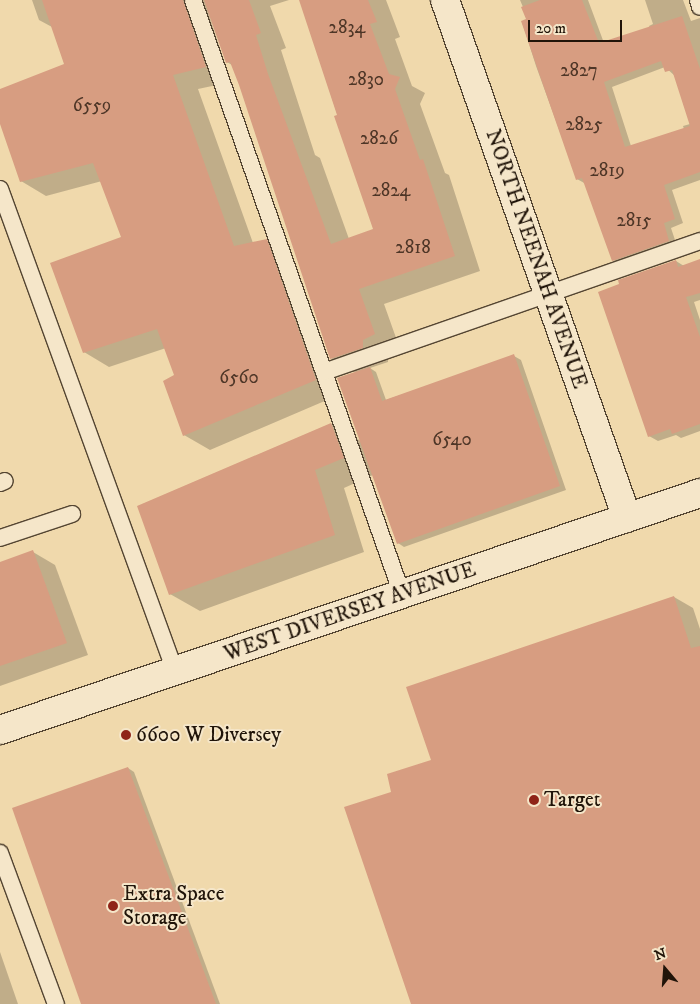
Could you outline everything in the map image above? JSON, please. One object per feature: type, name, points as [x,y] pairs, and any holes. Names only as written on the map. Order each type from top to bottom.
[{"type":"main road","name":"NORTH NEENAH AVENUE","points":[[445,0],[627,518]]},
{"type":"main road","name":"WEST DIVERSEY AVENUE","points":[[0,730],[700,493]]},
{"type":"lane","points":[[193,0],[402,594]]},
{"type":"lane","points":[[698,0],[700,7]]},
{"type":"lane","points":[[0,189],[175,671]]},
{"type":"lane","points":[[324,372],[700,241]]},
{"type":"lane","points":[[0,538],[72,514]]},
{"type":"lane","points":[[0,852],[56,1004]]},
{"type":"building","points":[[42,0],[183,0],[206,67],[173,75],[234,246],[267,239],[316,380],[183,436],[163,381],[174,375],[157,329],[83,353],[50,263],[121,237],[93,163],[20,182],[0,124],[0,89],[64,64]]},
{"type":"building","points":[[204,0],[249,0],[261,33],[256,35],[268,74],[331,244],[373,229],[334,116],[337,115],[299,0],[368,0],[377,22],[370,24],[389,74],[400,77],[395,89],[420,160],[423,159],[455,256],[359,289],[375,334],[363,340],[363,348],[330,359],[239,85],[230,62],[226,63]]},
{"type":"building","points":[[540,0],[582,0],[599,43],[682,16],[700,69],[700,172],[664,185],[675,219],[664,223],[669,241],[612,261],[582,178],[576,180],[521,21],[526,19],[521,7]],"holes":[[[661,61],[665,72],[672,70],[690,126],[625,147],[604,82]]]},
{"type":"building","points":[[700,259],[700,293],[686,297],[700,337],[700,424],[672,434],[670,429],[648,437],[598,292],[619,284],[618,280],[676,260],[678,267]]},
{"type":"building","points":[[514,354],[560,486],[397,544],[337,378],[370,367],[382,401]]},
{"type":"building","points":[[331,423],[344,458],[315,470],[335,535],[169,595],[137,506]]},
{"type":"building","points":[[33,550],[67,643],[0,666],[0,562]]},
{"type":"building","name":"Target","points":[[674,596],[691,648],[700,646],[700,1004],[411,1004],[344,807],[391,792],[387,774],[431,760],[406,687]]},
{"type":"building","name":"Extra Space Storage","points":[[128,767],[216,1004],[81,1004],[12,808]]},
{"type":"place","name":"6600 W Diversey","points":[[126,735]]},
{"type":"place","name":"Target","points":[[534,800]]},
{"type":"place","name":"Extra Space Storage","points":[[113,906]]}]
